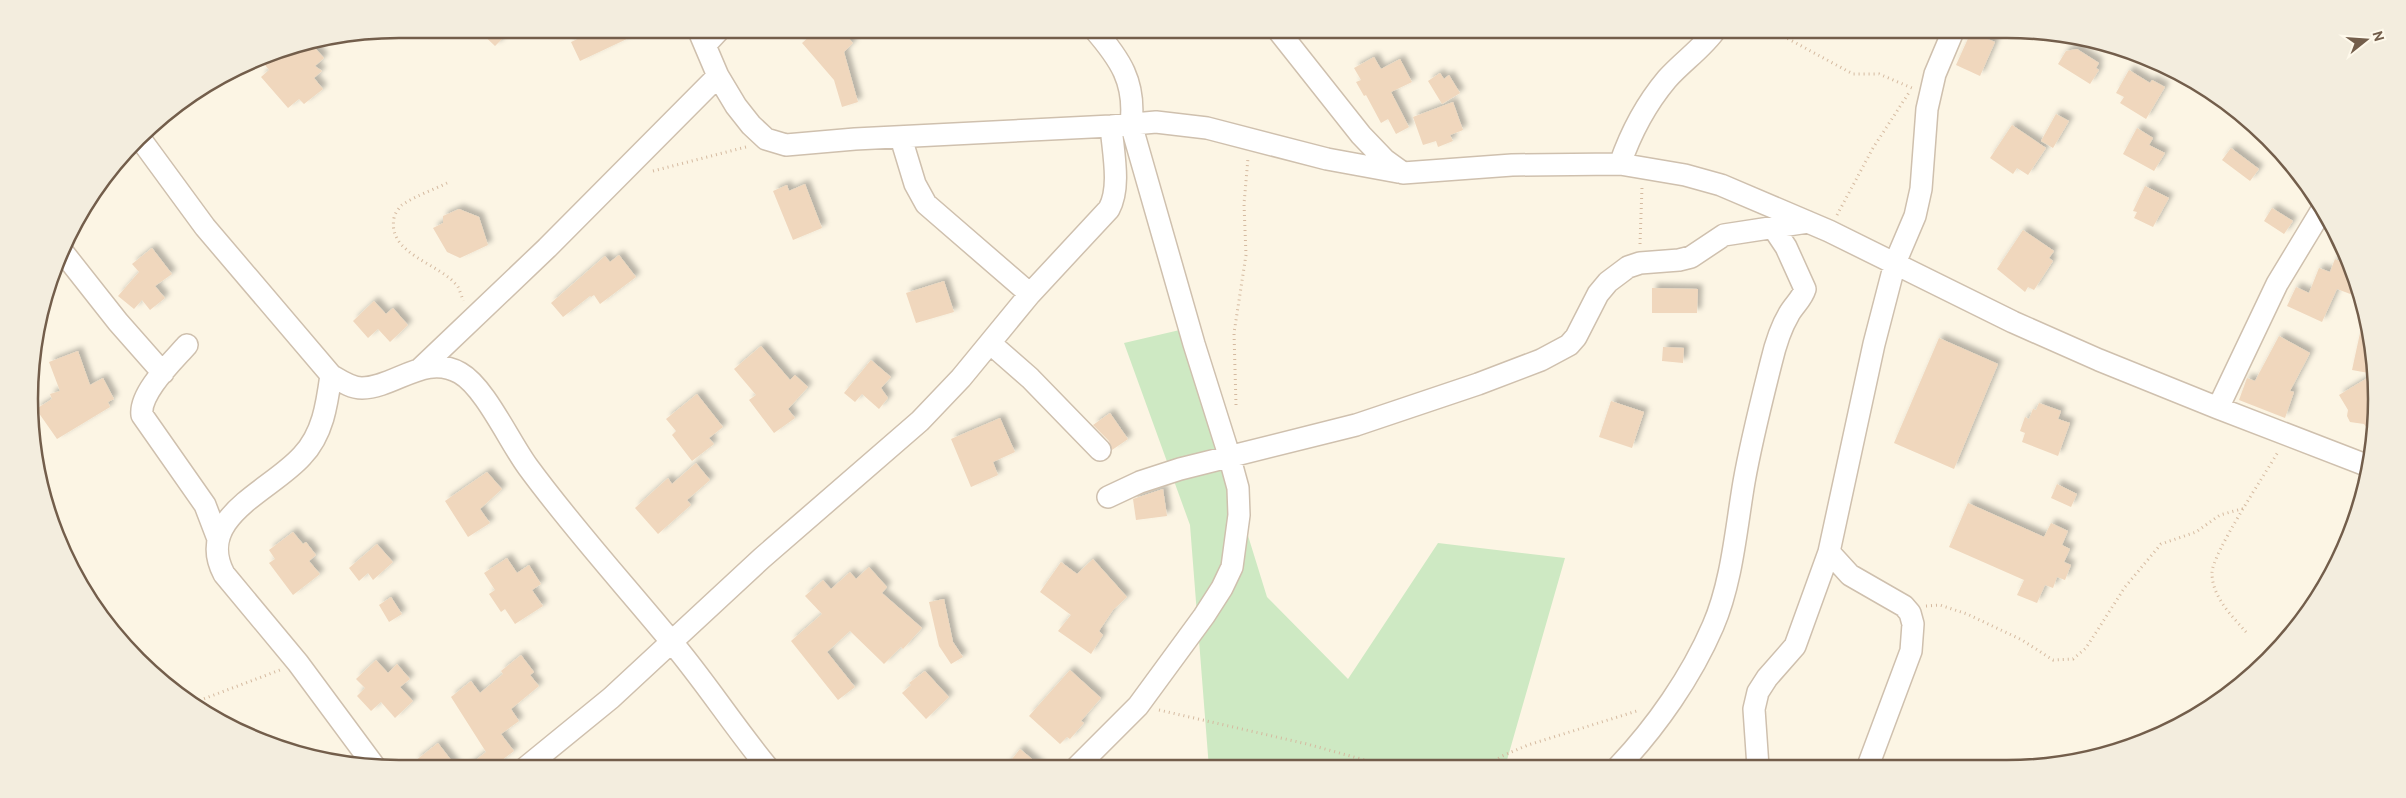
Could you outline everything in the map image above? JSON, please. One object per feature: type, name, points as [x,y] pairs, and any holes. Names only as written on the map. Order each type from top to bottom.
[{"type":"street","points":[[709,38],[718,76],[736,106],[766,139],[786,145],[855,139],[901,138],[1156,122],[1207,128],[1250,137],[1327,159],[1404,173],[1512,166],[1620,164],[1685,174],[1721,186],[1829,231],[2013,322],[2218,408],[2363,464]]},
{"type":"street","points":[[535,760],[611,698],[762,558],[920,421],[990,343],[1030,294],[1094,227],[1114,200],[1121,125],[1133,106],[1130,86],[1123,66],[1101,38]]},
{"type":"street","points":[[1283,38],[1361,135],[1385,160],[1404,173]]},
{"type":"street","points":[[1620,164],[1629,139],[1642,113],[1668,78],[1707,38]]},
{"type":"street","points":[[1758,760],[1754,710],[1758,692],[1767,678],[1795,646],[1828,552],[1874,344],[1895,262],[1915,216],[1921,189],[1927,109],[1935,74],[1950,38]]},
{"type":"street","points":[[421,368],[464,324],[547,248],[718,76]]},
{"type":"street","points":[[1084,760],[1138,706],[1204,616],[1222,588],[1232,567],[1239,516],[1238,488],[1229,455],[1121,125]]},
{"type":"street","points":[[901,138],[915,184],[926,204],[1030,294]]},
{"type":"street","points":[[143,143],[205,227],[331,375],[347,384],[361,388],[374,386],[421,368],[444,367],[459,373],[473,383],[527,466],[596,555],[671,641],[763,760]]},
{"type":"street","points":[[2218,408],[2277,284],[2318,215]]},
{"type":"street","points":[[1108,496],[1140,482],[1229,455],[1322,435],[1356,425],[1478,384],[1541,360],[1570,345],[1598,294],[1608,282],[1628,267],[1640,263],[1679,260],[1691,257],[1724,235],[1774,229],[1808,222]]},
{"type":"street","points":[[1623,760],[1670,700],[1695,663],[1714,625],[1726,582],[1752,440],[1773,353],[1780,331],[1789,313],[1803,295],[1804,289],[1790,254],[1774,229]]},
{"type":"street","points":[[67,257],[118,322],[162,373]]},
{"type":"street","points":[[990,343],[1030,378],[1100,450]]},
{"type":"street","points":[[187,345],[162,373],[141,406],[142,415],[205,505],[218,539]]},
{"type":"street","points":[[331,375],[326,409],[317,434],[302,456],[223,524],[216,550],[218,563],[224,574],[298,663],[369,759]]},
{"type":"street","points":[[1828,552],[1850,575],[1904,606],[1913,624],[1911,651],[1870,760]]},
{"type":"path","points":[[1787,38],[1854,74],[1880,74],[1913,89]]},
{"type":"path","points":[[1829,231],[1873,148],[1903,99],[1913,89],[1935,74]]},
{"type":"path","points":[[1236,407],[1234,333],[1246,255],[1244,204],[1250,137]]},
{"type":"path","points":[[649,172],[735,152],[766,139]]},
{"type":"path","points":[[1640,263],[1642,167]]},
{"type":"path","points":[[447,183],[402,205],[395,214],[393,224],[398,240],[414,255],[445,275],[458,287],[462,298],[464,324]]},
{"type":"path","points":[[2246,632],[2226,609],[2214,588],[2212,573],[2215,560],[2224,542],[2288,434]]},
{"type":"path","points":[[1904,606],[1940,605],[1950,608],[2022,640],[2052,660],[2073,659],[2086,648],[2125,587],[2161,544],[2196,532],[2220,515],[2245,508]]},
{"type":"path","points":[[199,701],[298,663]]},
{"type":"path","points":[[1496,760],[1528,745],[1670,700]]},
{"type":"path","points":[[1138,706],[1307,744],[1365,760]]},
{"type":"green space","points":[[1184,329],[1267,597],[1348,679],[1438,543],[1565,558],[1507,760],[1208,760],[1190,525],[1124,343]]},
{"type":"building","points":[[487,38],[503,38],[495,46]]},
{"type":"building","points":[[580,38],[629,38],[580,61],[571,42]]},
{"type":"building","points":[[808,38],[848,38],[853,43],[844,52],[858,102],[842,107],[834,80],[802,43]]},
{"type":"building","points":[[1968,38],[1985,38],[1995,42],[1980,76],[1956,65]]},
{"type":"building","points":[[315,47],[324,58],[315,66],[322,71],[314,78],[323,89],[304,104],[299,99],[288,108],[261,77],[269,70],[265,65],[283,57]]},
{"type":"building","points":[[2077,49],[2099,63],[2096,68],[2099,70],[2090,84],[2058,64],[2066,51]]},
{"type":"building","points":[[1374,57],[1381,69],[1400,59],[1412,82],[1391,92],[1409,127],[1396,134],[1388,119],[1381,123],[1366,95],[1364,96],[1356,82],[1361,80],[1354,68]]},
{"type":"building","points":[[2129,70],[2150,83],[2152,80],[2165,87],[2146,119],[2120,103],[2124,97],[2116,93]]},
{"type":"building","points":[[1440,73],[1444,79],[1449,75],[1460,93],[1442,104],[1428,81]]},
{"type":"building","points":[[1453,102],[1463,130],[1450,135],[1453,141],[1438,147],[1436,141],[1423,145],[1413,117]]},
{"type":"building","points":[[2056,114],[2069,121],[2053,148],[2041,141]]},
{"type":"building","points":[[2012,125],[2046,148],[2028,175],[2017,168],[2013,174],[1990,158]]},
{"type":"building","points":[[2137,128],[2153,138],[2149,145],[2165,153],[2154,171],[2123,154]]},
{"type":"building","points":[[2231,148],[2259,169],[2250,181],[2222,160]]},
{"type":"building","points":[[805,184],[822,228],[793,240],[773,191],[787,185],[789,191]]},
{"type":"building","points":[[2145,186],[2169,198],[2153,227],[2134,218],[2137,212],[2133,211]]},
{"type":"building","points":[[2272,208],[2293,221],[2284,234],[2264,221]]},
{"type":"building","points":[[459,209],[479,217],[488,245],[460,258],[447,252],[433,228],[443,223],[443,216]]},
{"type":"building","points":[[2023,230],[2054,251],[2049,258],[2053,261],[2034,290],[2028,287],[2025,292],[1997,269]]},
{"type":"building","points":[[152,248],[172,274],[155,286],[165,298],[150,310],[142,300],[134,309],[118,296],[139,272],[132,264]]},
{"type":"building","points":[[619,255],[636,277],[600,304],[594,295],[590,296],[563,317],[551,303],[605,256],[610,262]]},
{"type":"building","points":[[2335,259],[2341,262],[2353,295],[2337,289],[2322,322],[2287,306],[2296,287],[2309,293],[2319,268],[2330,272]]},
{"type":"building","points":[[944,281],[954,312],[916,323],[906,293]]},
{"type":"building","points":[[1652,288],[1698,289],[1697,313],[1652,313]]},
{"type":"building","points":[[374,301],[386,314],[393,308],[408,325],[390,342],[378,329],[368,338],[353,321]]},
{"type":"building","points":[[2362,326],[2368,373],[2352,370]]},
{"type":"building","points":[[2279,336],[2310,353],[2290,391],[2294,392],[2285,418],[2239,400],[2247,378],[2255,381]]},
{"type":"building","points":[[1939,338],[1998,364],[1954,469],[1894,443]]},
{"type":"building","points":[[761,346],[790,380],[795,375],[808,387],[788,409],[795,418],[774,433],[749,400],[756,395],[734,369]]},
{"type":"building","points":[[1663,347],[1684,348],[1683,363],[1662,361]]},
{"type":"building","points":[[78,351],[90,385],[103,378],[114,399],[108,402],[110,407],[57,439],[38,412],[38,408],[52,399],[50,394],[60,391],[49,362]]},
{"type":"building","points":[[871,360],[891,377],[881,388],[888,398],[879,409],[862,394],[855,402],[844,393]]},
{"type":"building","points":[[2368,378],[2367,429],[2364,424],[2350,422],[2347,416],[2348,410],[2339,395]]},
{"type":"building","points":[[697,394],[723,427],[709,438],[714,444],[692,461],[672,435],[676,431],[666,419]]},
{"type":"building","points":[[1611,401],[1644,412],[1632,448],[1599,437]]},
{"type":"building","points":[[2039,403],[2061,411],[2058,419],[2070,423],[2058,456],[2022,442],[2025,433],[2020,431],[2025,417],[2029,419],[2033,409],[2036,410]]},
{"type":"building","points":[[1110,413],[1128,439],[1112,450],[1109,441],[1093,425]]},
{"type":"building","points":[[1000,418],[1015,452],[993,462],[998,475],[971,487],[951,439]]},
{"type":"building","points":[[696,463],[710,480],[687,500],[691,505],[658,534],[635,508],[668,478],[672,484]]},
{"type":"building","points":[[487,472],[502,489],[480,509],[490,523],[468,537],[445,501]]},
{"type":"building","points":[[2057,484],[2077,494],[2071,507],[2051,498]]},
{"type":"building","points":[[1163,489],[1167,516],[1136,520],[1133,499]]},
{"type":"building","points":[[1968,503],[2044,537],[2051,523],[2068,531],[2062,545],[2070,549],[2064,562],[2071,565],[2065,580],[2057,577],[2053,588],[2045,585],[2037,603],[2017,595],[2024,580],[1949,547]]},
{"type":"building","points":[[293,532],[303,544],[306,542],[316,555],[309,561],[320,574],[293,595],[269,563],[275,559],[269,550]]},
{"type":"building","points":[[377,544],[393,562],[373,580],[368,573],[359,581],[349,568]]},
{"type":"building","points":[[507,558],[517,573],[529,565],[541,584],[532,590],[543,606],[515,624],[505,609],[501,612],[489,594],[495,590],[484,573]]},
{"type":"building","points":[[1093,559],[1127,597],[1113,610],[1099,631],[1103,635],[1091,654],[1058,631],[1071,615],[1040,592],[1061,562],[1077,574]]},
{"type":"building","points":[[869,567],[887,587],[882,593],[922,628],[903,649],[901,647],[884,664],[850,631],[827,652],[855,687],[838,700],[791,641],[822,614],[805,596],[823,580],[831,589],[850,572],[856,579]]},
{"type":"building","points":[[391,597],[402,614],[389,622],[379,605]]},
{"type":"building","points":[[944,599],[953,642],[963,657],[951,664],[939,646],[929,602]]},
{"type":"building","points":[[521,655],[534,672],[530,675],[539,686],[511,709],[519,721],[501,734],[514,751],[502,760],[476,760],[486,752],[451,697],[471,681],[480,693],[503,674],[501,671]]},
{"type":"building","points":[[376,660],[388,673],[397,664],[410,679],[400,687],[413,701],[395,718],[381,702],[371,711],[357,696],[365,688],[356,679]]},
{"type":"building","points":[[1070,670],[1101,698],[1081,721],[1084,723],[1070,739],[1067,737],[1060,744],[1029,716]]},
{"type":"building","points":[[925,671],[949,697],[926,719],[902,693],[911,685],[909,683]]},
{"type":"building","points":[[438,743],[451,760],[416,760]]},
{"type":"building","points":[[1020,749],[1033,760],[1011,760]]}]
